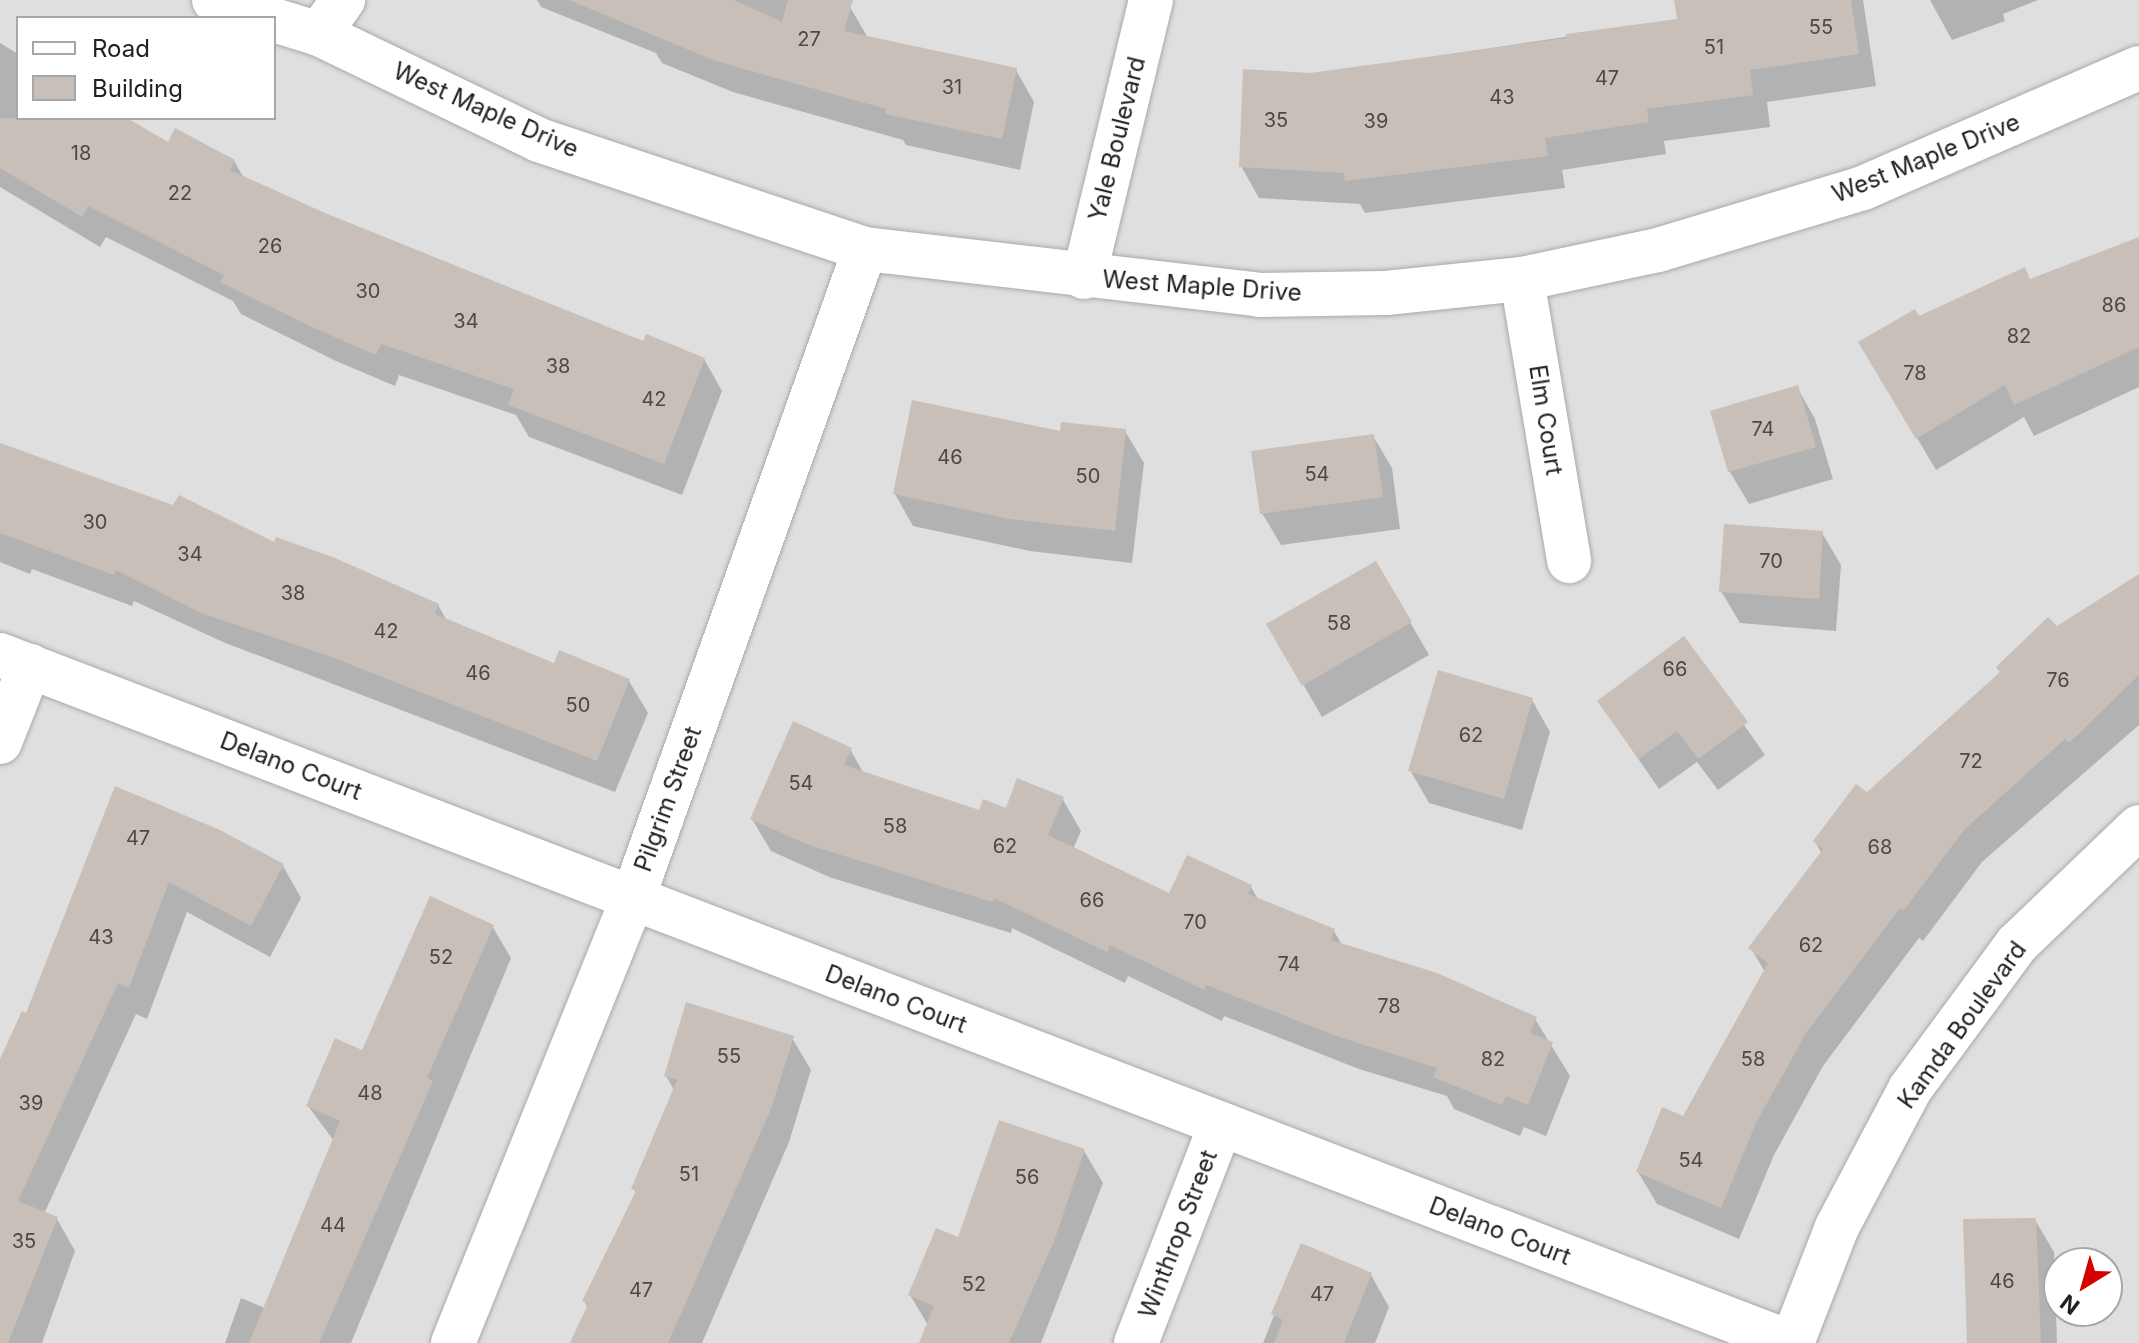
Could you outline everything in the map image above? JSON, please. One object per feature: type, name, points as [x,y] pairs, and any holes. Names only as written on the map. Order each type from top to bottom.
[{"type":"street","name":"West Maple Drive","points":[[214,0],[263,16]]},
{"type":"street","name":"West Maple Drive","points":[[287,0],[331,17],[539,140],[865,249],[1084,277],[1260,295],[1386,293],[1522,279],[1658,250],[1863,188],[2139,68]]},
{"type":"street","name":"Yale Boulevard","points":[[1084,277],[1151,0]]},
{"type":"street","name":"West Maple Drive","points":[[276,19],[331,17]]},
{"type":"street","name":"Pilgrim Street","points":[[453,1343],[633,898],[865,249]]},
{"type":"street","name":"Elm Court","points":[[1522,279],[1569,561]]},
{"type":"street","name":"Delano Court","points":[[15,660],[1792,1343]]},
{"type":"street","points":[[0,742],[15,660]]},
{"type":"street","name":"Kamda Boulevard","points":[[1792,1343],[1837,1227],[1910,1089],[2017,944],[2139,827]]},
{"type":"street","name":"Winthrop Street","points":[[1136,1343],[1221,1124]]},
{"type":"shaded area","points":[[0,0],[2139,0],[2139,1343],[0,1343]]},
{"type":"building","points":[[569,0],[734,0],[782,22],[788,0],[853,0],[844,31],[1017,68],[1002,139],[885,114],[886,109],[713,60]]},
{"type":"building","points":[[1674,0],[1851,0],[1859,54],[1750,70],[1753,95],[1647,109],[1649,122],[1545,138],[1548,156],[1345,181],[1344,173],[1239,167],[1243,69],[1310,73],[1566,38],[1566,34],[1677,19]]},
{"type":"building","points":[[0,118],[130,120],[168,142],[175,128],[235,160],[230,170],[325,213],[643,341],[646,334],[705,358],[664,464],[508,405],[514,389],[381,344],[376,355],[316,329],[220,282],[224,275],[88,206],[82,217],[0,168]]},
{"type":"building","points":[[2139,237],[2139,347],[2014,405],[2005,385],[1916,439],[1858,342],[1915,309],[1919,316],[2025,267],[2030,279]]},
{"type":"building","points":[[1798,385],[1816,447],[1728,472],[1710,411]]},
{"type":"building","points":[[912,400],[1060,431],[1061,422],[1126,429],[1115,531],[1010,519],[893,494]]},
{"type":"building","points":[[1374,434],[1383,497],[1260,514],[1251,451]]},
{"type":"building","points":[[0,443],[173,505],[179,495],[274,542],[276,537],[335,558],[439,604],[435,614],[554,663],[559,650],[630,679],[597,761],[326,655],[201,613],[116,570],[114,575],[0,533]]},
{"type":"building","points":[[1724,524],[1823,531],[1819,599],[1719,592]]},
{"type":"building","points":[[1376,561],[1412,622],[1302,686],[1266,624]]},
{"type":"building","points":[[2139,574],[2139,675],[2069,743],[2065,739],[1964,830],[1904,910],[1900,908],[1806,1033],[1756,1123],[1721,1208],[1636,1172],[1662,1107],[1683,1116],[1768,963],[1748,948],[1823,849],[1813,841],[1856,784],[1867,792],[2000,672],[1996,667],[2048,617],[2057,626]]},
{"type":"building","points":[[1684,636],[1748,722],[1698,759],[1677,731],[1639,759],[1597,701]]},
{"type":"building","points":[[1438,670],[1533,698],[1504,799],[1408,771]]},
{"type":"building","points":[[793,721],[852,748],[844,765],[979,810],[983,799],[1006,808],[1017,778],[1064,797],[1048,835],[1169,893],[1187,855],[1252,885],[1248,894],[1335,929],[1331,940],[1437,973],[1537,1017],[1530,1033],[1553,1042],[1528,1105],[1506,1096],[1502,1105],[1433,1077],[1437,1068],[1339,1037],[1206,985],[1204,990],[1110,945],[1107,952],[994,898],[992,902],[809,845],[750,819]]},
{"type":"building","points":[[115,786],[220,830],[284,864],[251,926],[169,882],[129,988],[118,983],[18,1201],[58,1217],[8,1343],[0,1343],[0,1059],[22,1011],[26,1013]]},
{"type":"building","points":[[430,896],[494,925],[427,1078],[433,1081],[319,1343],[249,1343],[340,1121],[306,1106],[335,1038],[362,1050]]},
{"type":"building","points":[[686,1002],[794,1036],[771,1109],[668,1343],[570,1343],[588,1304],[582,1301],[636,1191],[631,1189],[677,1080],[664,1076]]},
{"type":"building","points":[[999,1120],[1085,1149],[1055,1239],[1009,1343],[919,1343],[934,1306],[908,1295],[936,1228],[958,1237]]},
{"type":"building","points":[[2036,1218],[2041,1343],[1967,1343],[1963,1219]]},
{"type":"building","points":[[1301,1243],[1372,1273],[1344,1343],[1274,1343],[1283,1320],[1271,1314]]}]
